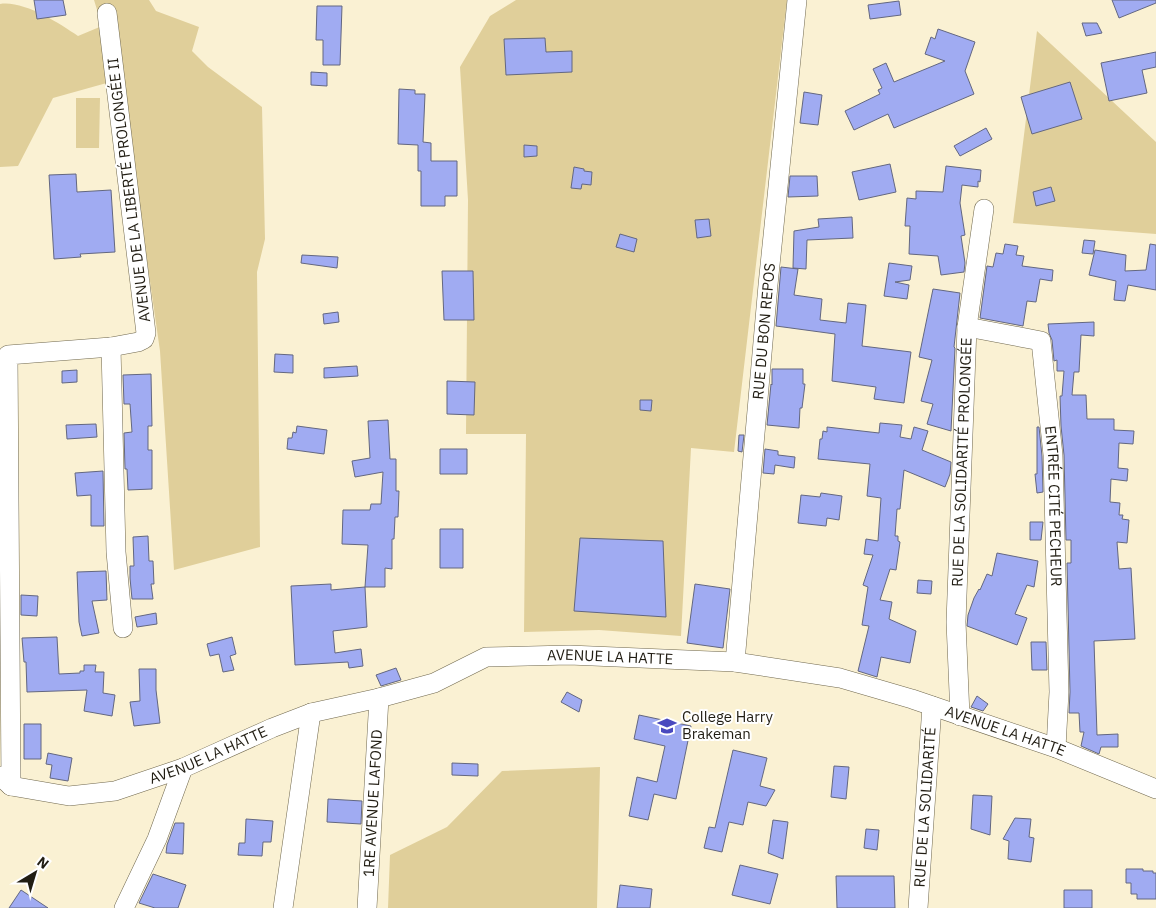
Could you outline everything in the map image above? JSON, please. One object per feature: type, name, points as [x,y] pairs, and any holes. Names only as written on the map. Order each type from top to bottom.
[{"type":"street","name":"RUE DU BON REPOS","points":[[735,662],[768,285],[797,0]]},
{"type":"street","name":"AVENUE DE LA LIBERTÉ PROLONGÉE II","points":[[6,781],[8,355],[111,347],[138,342],[144,339],[146,333],[107,13]]},
{"type":"street","name":"RUE DE LA SOLIDARITÉ PROLONGÉE","points":[[960,716],[956,622],[967,327],[984,210]]},
{"type":"street","name":"ENTRÉE CITÉ PECHEUR","points":[[967,327],[1041,341],[1053,455],[1059,692],[1056,748]]},
{"type":"street","points":[[111,347],[116,552],[123,628]]},
{"type":"street","name":"AVENUE LA HATTE","points":[[6,781],[69,796],[115,791],[183,768],[311,712],[379,698],[434,683],[486,657],[569,655],[735,662],[840,678],[932,706],[1056,748],[1156,789]]},
{"type":"street","name":"1RE AVENUE LAFOND","points":[[367,908],[379,698]]},
{"type":"street","name":"RUE DE LA SOLIDARITÉ","points":[[918,908],[932,706]]},
{"type":"street","points":[[283,908],[311,712]]},
{"type":"street","points":[[124,908],[157,839],[183,768]]},
{"type":"shaded area","points":[[94,0],[149,0],[156,11],[199,27],[192,51],[208,67],[262,107],[265,239],[257,272],[260,547],[174,570],[160,351],[121,79],[53,98],[18,166],[0,167],[0,4],[19,5],[30,9],[51,19],[78,36],[102,26]]},
{"type":"shaded area","points":[[516,0],[787,0],[734,452],[691,448],[681,636],[599,630],[524,632],[526,434],[466,434],[468,200],[460,67],[490,16]]},
{"type":"shaded area","points":[[1037,31],[1156,142],[1156,234],[1013,223]]},
{"type":"shaded area","points":[[76,98],[100,98],[99,148],[76,148]]},
{"type":"shaded area","points":[[600,767],[597,908],[388,908],[390,855],[447,827],[502,771]]},
{"type":"building","points":[[34,0],[63,0],[66,15],[37,19]]},
{"type":"building","points":[[1112,0],[1156,0],[1156,3],[1119,18]]},
{"type":"building","points":[[899,1],[901,15],[870,19],[868,5]]},
{"type":"building","points":[[317,6],[342,6],[340,65],[323,65],[323,40],[316,40]]},
{"type":"building","points":[[1082,23],[1097,23],[1102,33],[1086,36]]},
{"type":"building","points":[[938,29],[975,42],[965,71],[974,94],[894,128],[888,114],[854,130],[845,111],[880,94],[878,90],[882,88],[873,69],[886,63],[894,82],[945,61],[925,54],[931,37],[935,39]]},
{"type":"building","points":[[545,38],[546,52],[572,51],[572,72],[506,75],[504,39]]},
{"type":"building","points":[[1156,52],[1156,67],[1142,70],[1147,93],[1109,101],[1101,63]]},
{"type":"building","points":[[311,72],[327,73],[327,86],[311,85]]},
{"type":"building","points":[[1070,82],[1082,119],[1032,134],[1021,97]]},
{"type":"building","points":[[399,89],[415,90],[415,94],[425,94],[423,142],[431,143],[431,161],[457,161],[457,196],[445,196],[445,206],[421,206],[421,171],[418,171],[418,145],[398,144]]},
{"type":"building","points":[[804,92],[822,95],[818,125],[800,123]]},
{"type":"building","points":[[986,128],[992,139],[960,156],[954,146]]},
{"type":"building","points":[[524,145],[537,146],[537,156],[524,157]]},
{"type":"building","points":[[890,164],[896,192],[859,200],[852,172]]},
{"type":"building","points":[[946,166],[981,170],[978,187],[962,185],[960,203],[965,235],[961,236],[965,263],[964,272],[941,275],[938,256],[909,254],[910,226],[905,226],[907,198],[916,199],[916,191],[943,192]]},
{"type":"building","points":[[574,167],[592,172],[591,185],[582,184],[581,189],[571,188]]},
{"type":"building","points":[[76,174],[77,192],[111,190],[115,252],[80,254],[81,257],[54,259],[49,175]]},
{"type":"building","points":[[790,176],[817,176],[818,196],[788,197]]},
{"type":"building","points":[[1051,187],[1055,201],[1036,206],[1033,192]]},
{"type":"building","points":[[852,217],[853,238],[807,240],[806,269],[793,268],[794,231],[819,227],[818,219]]},
{"type":"building","points":[[709,219],[711,236],[697,238],[695,220]]},
{"type":"building","points":[[620,234],[637,239],[634,252],[616,247]]},
{"type":"building","points":[[1084,240],[1095,241],[1093,254],[1082,253]]},
{"type":"building","points":[[1005,244],[1018,246],[1016,255],[1024,256],[1022,266],[1053,270],[1052,281],[1040,279],[1036,302],[1027,301],[1023,326],[980,318],[987,266],[993,267],[996,253],[1003,254]]},
{"type":"building","points":[[1150,244],[1156,245],[1156,290],[1128,285],[1125,301],[1114,300],[1116,281],[1089,275],[1095,250],[1126,255],[1125,271],[1146,270]]},
{"type":"building","points":[[302,255],[338,257],[337,268],[301,263]]},
{"type":"building","points":[[889,263],[912,266],[910,280],[895,282],[909,285],[907,299],[884,296]]},
{"type":"building","points":[[781,267],[798,269],[794,295],[822,299],[820,320],[846,323],[848,303],[866,305],[862,346],[911,352],[904,403],[874,399],[876,387],[832,381],[835,334],[776,326]]},
{"type":"building","points":[[442,271],[473,271],[474,320],[444,320]]},
{"type":"building","points":[[933,289],[960,293],[954,347],[951,431],[927,424],[933,404],[921,401],[932,360],[919,357]]},
{"type":"building","points":[[338,312],[339,322],[324,324],[323,314]]},
{"type":"building","points":[[1094,322],[1094,336],[1081,335],[1079,372],[1074,372],[1072,395],[1086,395],[1087,419],[1114,419],[1114,430],[1134,431],[1133,444],[1119,443],[1118,468],[1128,469],[1127,481],[1111,479],[1110,502],[1120,503],[1119,515],[1123,515],[1122,519],[1129,520],[1127,543],[1117,542],[1119,569],[1131,568],[1135,639],[1094,641],[1097,735],[1118,734],[1118,747],[1101,747],[1099,754],[1081,746],[1084,732],[1080,732],[1079,713],[1069,713],[1067,563],[1071,563],[1071,540],[1066,540],[1064,455],[1061,426],[1060,396],[1062,396],[1064,371],[1057,371],[1057,360],[1054,361],[1048,324]]},
{"type":"building","points":[[275,354],[293,355],[293,373],[274,372]]},
{"type":"building","points":[[357,366],[358,376],[324,378],[324,368]]},
{"type":"building","points":[[772,369],[803,369],[803,384],[805,384],[802,408],[800,408],[799,428],[767,425]]},
{"type":"building","points":[[77,370],[77,382],[62,383],[62,371]]},
{"type":"building","points":[[151,374],[152,426],[148,426],[148,450],[152,450],[152,489],[128,490],[127,469],[125,469],[124,433],[132,432],[130,404],[124,404],[123,375]]},
{"type":"building","points":[[447,381],[475,382],[474,415],[447,414]]},
{"type":"building","points":[[640,400],[652,400],[651,411],[640,410]]},
{"type":"building","points":[[388,420],[390,459],[396,459],[396,491],[399,491],[398,517],[395,517],[394,539],[392,539],[392,569],[385,568],[385,587],[365,587],[368,545],[342,544],[343,510],[370,510],[371,504],[381,504],[383,472],[355,477],[352,461],[370,458],[368,421]]},
{"type":"building","points":[[880,423],[902,425],[900,437],[911,439],[914,427],[928,431],[922,450],[951,462],[950,474],[945,487],[904,470],[900,509],[897,509],[895,536],[898,536],[898,541],[900,542],[896,570],[890,569],[880,600],[892,602],[889,619],[916,631],[910,663],[881,657],[877,677],[858,671],[869,626],[862,625],[868,587],[863,585],[873,555],[864,554],[866,539],[878,541],[881,498],[867,496],[870,464],[818,459],[820,439],[822,439],[823,431],[827,432],[827,427],[879,433]]},
{"type":"building","points":[[96,424],[97,437],[67,439],[66,425]]},
{"type":"building","points":[[297,426],[327,430],[324,454],[287,449],[288,438],[292,438],[293,432],[296,433]]},
{"type":"building","points":[[1037,427],[1039,427],[1042,456],[1043,492],[1037,493],[1035,474],[1037,474]]},
{"type":"building","points":[[739,435],[744,435],[742,452],[738,451]]},
{"type":"building","points":[[440,449],[467,449],[467,474],[440,474]]},
{"type":"building","points":[[765,449],[778,451],[778,455],[795,457],[794,468],[775,465],[774,474],[763,473]]},
{"type":"building","points":[[103,471],[104,526],[91,526],[91,495],[77,496],[75,473]]},
{"type":"building","points":[[821,493],[842,496],[839,520],[827,518],[826,526],[798,523],[801,495],[820,497]]},
{"type":"building","points":[[1030,522],[1043,522],[1041,540],[1030,540]]},
{"type":"building","points":[[440,529],[463,529],[463,568],[440,568]]},
{"type":"building","points":[[148,536],[149,561],[153,561],[154,584],[151,584],[153,599],[132,599],[130,566],[134,566],[133,537]]},
{"type":"building","points":[[580,538],[663,541],[666,617],[574,611]]},
{"type":"building","points":[[997,553],[1038,561],[1034,587],[1027,585],[1015,614],[1027,618],[1017,645],[967,626],[968,615],[974,598],[987,574],[992,576]]},
{"type":"building","points":[[106,571],[107,600],[92,601],[99,633],[82,636],[79,622],[77,572]]},
{"type":"building","points":[[918,580],[932,581],[931,594],[917,593]]},
{"type":"building","points":[[331,584],[331,590],[365,587],[367,627],[333,631],[335,653],[361,649],[363,666],[349,668],[348,662],[295,665],[291,586]]},
{"type":"building","points":[[695,584],[730,589],[723,648],[687,643]]},
{"type":"building","points":[[21,595],[38,596],[37,616],[21,615]]},
{"type":"building","points":[[156,613],[157,624],[137,627],[135,617]]},
{"type":"building","points":[[57,637],[59,674],[80,673],[80,671],[84,671],[84,665],[96,665],[95,672],[104,672],[103,693],[115,695],[112,716],[84,711],[87,690],[27,692],[26,662],[24,662],[22,638]]},
{"type":"building","points":[[232,637],[236,654],[230,656],[234,670],[223,672],[219,654],[210,656],[207,644]]},
{"type":"building","points":[[1031,642],[1046,642],[1047,670],[1032,670]]},
{"type":"building","points":[[396,668],[401,680],[381,686],[376,675]]},
{"type":"building","points":[[139,669],[156,669],[156,690],[160,723],[134,726],[130,702],[140,701]]},
{"type":"building","points":[[567,692],[582,700],[579,712],[561,702]]},
{"type":"building","points":[[977,696],[988,704],[983,711],[971,707]]},
{"type":"building","points":[[639,715],[691,726],[676,799],[654,794],[648,820],[629,816],[637,777],[657,782],[665,746],[634,739]]},
{"type":"building","points":[[24,724],[41,724],[41,759],[24,759]]},
{"type":"building","points":[[733,750],[767,758],[760,786],[775,790],[766,806],[748,802],[743,825],[729,822],[722,852],[704,848],[709,827],[715,828]]},
{"type":"building","points":[[48,753],[72,758],[68,781],[50,778],[52,765],[46,764]]},
{"type":"building","points":[[452,763],[478,764],[478,776],[452,775]]},
{"type":"building","points":[[834,766],[849,767],[846,799],[831,797]]},
{"type":"building","points":[[973,795],[992,796],[990,835],[971,829]]},
{"type":"building","points":[[328,799],[362,801],[361,824],[327,822]]},
{"type":"building","points":[[1015,818],[1031,819],[1029,837],[1034,838],[1031,862],[1008,859],[1009,841],[1003,839]]},
{"type":"building","points":[[246,819],[273,821],[271,842],[263,842],[262,856],[238,855],[239,843],[245,843]]},
{"type":"building","points":[[773,820],[788,822],[783,859],[768,853]]},
{"type":"building","points":[[175,823],[184,823],[183,854],[166,853]]},
{"type":"building","points":[[866,829],[879,830],[877,850],[864,848]]},
{"type":"building","points":[[740,865],[778,874],[770,904],[732,895]]},
{"type":"building","points":[[1126,869],[1143,869],[1143,871],[1153,871],[1153,873],[1156,873],[1156,899],[1137,899],[1137,894],[1131,894],[1131,883],[1126,883]]},
{"type":"building","points":[[153,874],[186,885],[178,908],[155,908],[139,903]]},
{"type":"building","points":[[836,876],[894,876],[895,908],[837,908]]},
{"type":"building","points":[[620,885],[652,889],[650,908],[617,908]]},
{"type":"building","points":[[21,890],[48,908],[9,908]]},
{"type":"building","points":[[1064,890],[1092,890],[1092,908],[1064,908]]},
{"type":"place","name":"College Harry Brakeman","points":[[667,726]]}]
